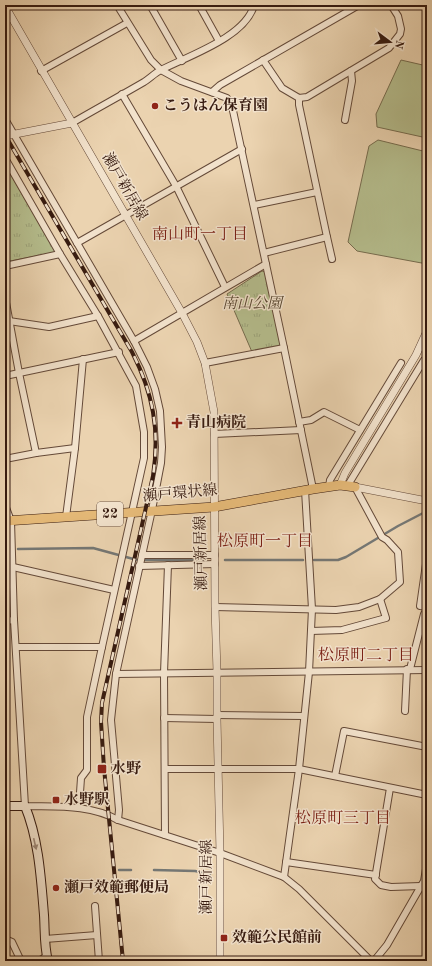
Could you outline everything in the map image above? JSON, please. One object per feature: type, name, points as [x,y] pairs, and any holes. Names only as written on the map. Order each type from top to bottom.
[{"type":"main road","name":"瀬戸環状線","points":[[8,521],[152,510],[214,507],[309,489],[329,486],[348,486]]},
{"type":"main road","points":[[5,806],[25,806],[36,846],[40,870],[47,959]]},
{"type":"street","points":[[117,5],[151,60],[161,70],[181,81],[227,98],[232,106],[301,430],[309,489],[312,609],[309,672],[299,769],[284,877]]},
{"type":"street","points":[[150,5],[182,61]]},
{"type":"street","points":[[199,5],[219,41]]},
{"type":"street","points":[[5,136],[72,123],[161,70],[182,61],[219,41],[239,28],[245,22],[252,13],[254,5]]},
{"type":"street","points":[[212,92],[220,85],[359,5]]},
{"type":"street","points":[[263,60],[282,88],[299,98],[307,97],[389,48],[400,34],[401,29],[398,16],[391,5]]},
{"type":"street","name":"瀬戸新居線","points":[[5,6],[41,71],[126,214],[182,313],[197,342],[204,363],[213,403],[214,434],[215,607],[220,853],[220,961]]},
{"type":"street","points":[[41,71],[127,23]]},
{"type":"street","points":[[345,120],[352,81],[351,71]]},
{"type":"street","points":[[122,94],[176,186],[226,287]]},
{"type":"street","points":[[299,98],[299,105],[332,260]]},
{"type":"street","points":[[5,119],[134,341],[147,367],[155,389],[160,411],[161,455],[152,510],[116,674],[111,720],[119,810],[118,820]]},
{"type":"street","points":[[77,243],[242,149]]},
{"type":"street","points":[[5,158],[60,254],[98,316],[136,386],[144,432],[144,458],[87,717],[86,770],[81,778],[79,807]]},
{"type":"street","points":[[254,205],[317,192]]},
{"type":"street","points":[[264,253],[326,237]]},
{"type":"street","points":[[5,266],[60,254]]},
{"type":"street","points":[[134,341],[266,264]]},
{"type":"street","points":[[5,297],[36,453]]},
{"type":"street","points":[[9,321],[49,327],[98,316]]},
{"type":"street","points":[[215,607],[336,610],[359,607],[380,599],[400,582],[398,552],[381,535],[348,486],[345,473],[416,355],[427,331]]},
{"type":"street","points":[[204,363],[284,348]]},
{"type":"street","points":[[5,376],[118,352]]},
{"type":"street","points":[[66,517],[83,359]]},
{"type":"street","points":[[348,486],[424,360],[427,359]]},
{"type":"street","points":[[329,486],[330,480],[401,363]]},
{"type":"street","points":[[299,422],[311,420],[324,412],[360,430]]},
{"type":"street","points":[[214,434],[301,430]]},
{"type":"street","points":[[5,459],[74,448]]},
{"type":"street","points":[[348,486],[427,501]]},
{"type":"street","points":[[5,505],[13,570],[14,620],[25,806],[79,807],[109,815],[118,820],[220,853],[284,877],[299,889],[371,961]]},
{"type":"street","points":[[142,556],[215,555]]},
{"type":"street","points":[[427,557],[420,606],[427,607]]},
{"type":"street","points":[[140,565],[215,564]]},
{"type":"street","points":[[165,835],[164,673],[168,565]]},
{"type":"street","points":[[5,573],[13,570],[114,590]]},
{"type":"street","points":[[311,631],[342,630],[386,618],[380,599]]},
{"type":"street","points":[[405,711],[409,669],[424,614]]},
{"type":"street","points":[[5,621],[14,620]]},
{"type":"street","points":[[16,647],[102,647]]},
{"type":"street","points":[[116,674],[309,672],[409,669],[427,670]]},
{"type":"street","points":[[164,718],[304,716]]},
{"type":"street","points":[[335,776],[344,732],[427,747]]},
{"type":"street","points":[[165,769],[299,769],[427,795]]},
{"type":"street","points":[[390,788],[375,879],[381,885],[391,887],[421,886]]},
{"type":"street","points":[[286,862],[376,876]]},
{"type":"street","points":[[374,961],[387,945],[424,881],[427,862]]},
{"type":"street","points":[[95,906],[99,961]]},
{"type":"street","points":[[45,939],[97,935]]},
{"type":"street","points":[[5,939],[12,942],[21,961]]},
{"type":"street","points":[[39,961],[47,959]]},
{"type":"green space","points":[[401,60],[427,66],[427,138],[377,127],[376,114]]},
{"type":"green space","points":[[378,140],[427,152],[427,264],[357,251],[348,242],[369,146]]},
{"type":"green space","points":[[5,165],[56,252],[5,262]]},
{"type":"green space","name":"南山公園","points":[[262,271],[265,272],[281,344],[278,347],[252,352],[227,294]]},
{"type":"waterway","points":[[314,560],[338,560],[346,557],[398,526],[427,511]]},
{"type":"waterway","points":[[18,549],[93,548],[137,560],[206,560]]},
{"type":"waterway","points":[[225,560],[303,560]]},
{"type":"waterway","points":[[119,870],[131,870]]},
{"type":"waterway","points":[[154,870],[195,871],[210,874]]},
{"type":"railway","points":[[5,135],[132,352],[145,382],[153,412],[156,443],[153,476],[102,703],[101,722],[104,768],[123,961]]},
{"type":"place","name":"こうはん保育園","points":[[155,106]]},
{"type":"place","name":"青山病院","points":[[177,423]]},
{"type":"place","name":"水野","points":[[102,769]]},
{"type":"place","name":"水野駅","points":[[56,800]]},
{"type":"place","name":"瀬戸效範郵便局","points":[[56,888]]},
{"type":"place","name":"效範公民館前","points":[[224,938]]},
{"type":"district","name":"南山町一丁目","points":[[200,235]]},
{"type":"district","name":"松原町一丁目","points":[[265,542]]},
{"type":"district","name":"松原町二丁目","points":[[366,656]]},
{"type":"district","name":"松原町三丁目","points":[[343,819]]}]
